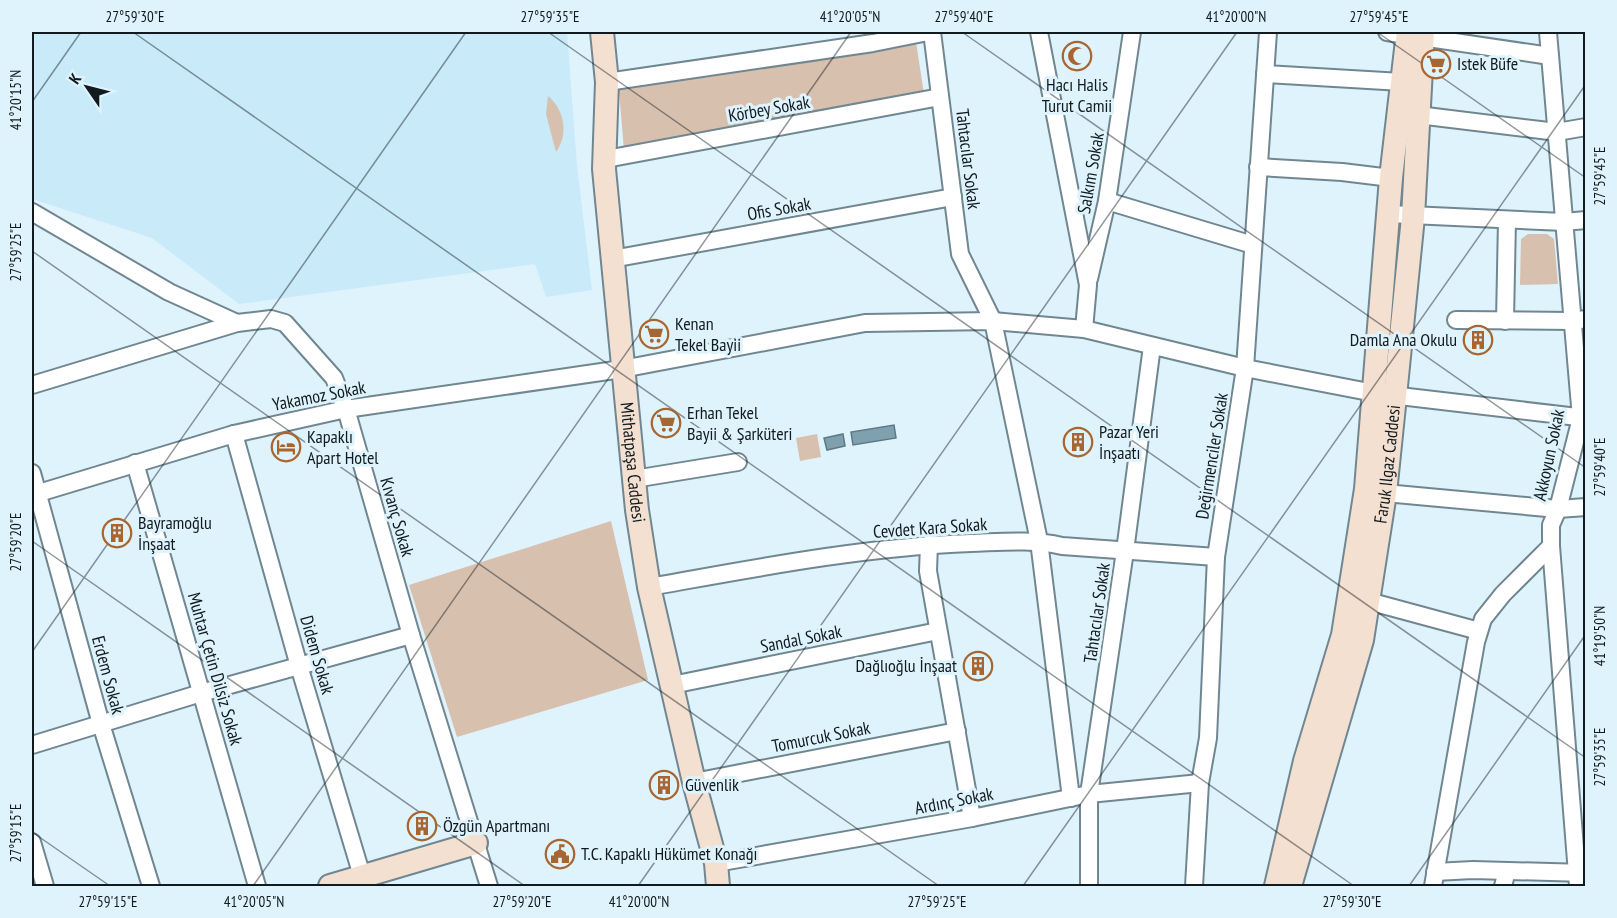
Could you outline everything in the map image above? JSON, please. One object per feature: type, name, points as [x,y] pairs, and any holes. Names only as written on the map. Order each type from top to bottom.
[{"type":"street","name":"Mithatpaşa Caddesi","points":[[602,32],[607,82],[604,169],[634,479],[649,587],[694,782],[716,863],[718,886]]},
{"type":"street","points":[[607,82],[873,43],[930,32]]},
{"type":"street","name":"Tahtacılar Sokak","points":[[930,32],[960,254],[993,321],[1039,541],[1071,798]]},
{"type":"street","points":[[1039,32],[1088,285],[1084,329]]},
{"type":"street","name":"Salkım Sokak","points":[[1088,285],[1107,201],[1132,32]]},
{"type":"street","name":"Değirmenciler Sokak","points":[[1194,886],[1200,783],[1208,738],[1216,557],[1245,368],[1268,32]]},
{"type":"street","name":"Akkoyun Sokak","points":[[1548,32],[1564,222],[1579,320],[1583,418],[1558,509],[1551,525],[1580,878]]},
{"type":"street","points":[[1410,33],[1550,57]]},
{"type":"street","name":"Faruk Ilgaz Caddesi","points":[[1290,886],[1362,640],[1385,493],[1384,395],[1388,214],[1402,82],[1410,33]]},
{"type":"street","name":"Faruk Ilgaz Caddesi","points":[[1276,886],[1305,761],[1343,635],[1413,217],[1418,115],[1410,33]]},
{"type":"street","points":[[1265,74],[1402,82]]},
{"type":"street","name":"Körbey Sokak","points":[[606,159],[940,97]]},
{"type":"street","points":[[1418,115],[1557,132],[1586,127]]},
{"type":"street","points":[[1258,167],[1342,172],[1391,178]]},
{"type":"street","name":"Ofis Sokak","points":[[612,258],[953,197]]},
{"type":"street","points":[[1107,201],[1253,245]]},
{"type":"street","points":[[32,212],[169,292],[237,323]]},
{"type":"street","points":[[1388,214],[1413,217],[1564,222],[1586,220]]},
{"type":"street","points":[[1506,321],[1507,220]]},
{"type":"street","name":"Kıvanç Sokak","points":[[32,385],[237,323],[271,319],[285,323],[295,332],[334,378],[346,409],[411,635],[489,886]]},
{"type":"street","points":[[1456,321],[1579,320]]},
{"type":"street","name":"Yakamoz Sokak","points":[[35,494],[234,434],[346,409],[622,369],[865,323],[993,321],[1084,329],[1245,368],[1384,395],[1583,418]]},
{"type":"street","name":"Tahtacılar Sokak","points":[[1089,886],[1089,794],[1125,551],[1152,346]]},
{"type":"street","name":"Didem Sokak","points":[[234,434],[299,666],[364,882]]},
{"type":"street","points":[[634,479],[738,462]]},
{"type":"street","name":"Muhtar Çetin Dilsiz Sokak","points":[[135,463],[257,886]]},
{"type":"street","name":"Erdem Sokak","points":[[32,473],[35,494],[101,724],[151,886]]},
{"type":"street","points":[[1385,493],[1558,509],[1586,507]]},
{"type":"street","name":"Cevdet Kara Sokak","points":[[649,587],[780,563],[929,544],[1039,541],[1062,546],[1216,557]]},
{"type":"street","points":[[929,544],[928,571],[972,818]]},
{"type":"street","points":[[1551,546],[1503,594],[1483,619],[1434,879],[1473,870],[1505,879],[1580,878]]},
{"type":"street","points":[[1368,601],[1479,631]]},
{"type":"street","name":"Sandal Sokak","points":[[672,685],[938,631]]},
{"type":"street","points":[[32,744],[201,693],[411,635]]},
{"type":"street","name":"Tomurcuk Sokak","points":[[694,782],[957,731]]},
{"type":"street","name":"Ardınç Sokak","points":[[716,863],[972,818],[1089,794],[1200,783]]},
{"type":"street","points":[[32,842],[45,886]]},
{"type":"street","points":[[330,886],[364,882],[476,843]]},
{"type":"shaded area","points":[[32,32],[567,32],[577,166],[592,290],[546,297],[535,264],[239,304],[152,238],[32,199]]},
{"type":"shaded area","points":[[916,42],[924,94],[624,151],[619,90]]},
{"type":"shaded area","points":[[548,96],[558,108],[563,122],[562,137],[556,152],[546,114]]},
{"type":"shaded area","points":[[1528,234],[1547,234],[1554,239],[1558,284],[1520,285],[1521,239]]},
{"type":"shaded area","points":[[894,425],[896,438],[853,445],[851,432]]},
{"type":"shaded area","points":[[817,434],[821,457],[800,461],[796,438]]},
{"type":"shaded area","points":[[843,434],[845,446],[827,450],[824,438]]},
{"type":"shaded area","points":[[611,521],[648,680],[457,737],[409,585]]},
{"type":"place","name":"Hacı Halis Turut Camii","points":[[1077,56]]},
{"type":"place","name":"Istek Büfe","points":[[1436,64]]},
{"type":"place","name":"Kenan Tekel Bayii","points":[[654,334]]},
{"type":"place","name":"Damla Ana Okulu","points":[[1478,340]]},
{"type":"place","name":"Erhan Tekel Bayii & Şarküteri","points":[[666,423]]},
{"type":"place","name":"Pazar Yeri İnşaatı","points":[[1078,442]]},
{"type":"place","name":"Kapaklı Apart Hotel","points":[[286,447]]},
{"type":"place","name":"Bayramoğlu İnşaat","points":[[117,533]]},
{"type":"place","name":"Dağlıoğlu İnşaat","points":[[978,666]]},
{"type":"place","name":"Güvenlik","points":[[664,785]]},
{"type":"place","name":"Özgün Apartmanı","points":[[422,826]]},
{"type":"place","name":"T.C. Kapaklı Hükümet Konağı","points":[[560,854]]}]
